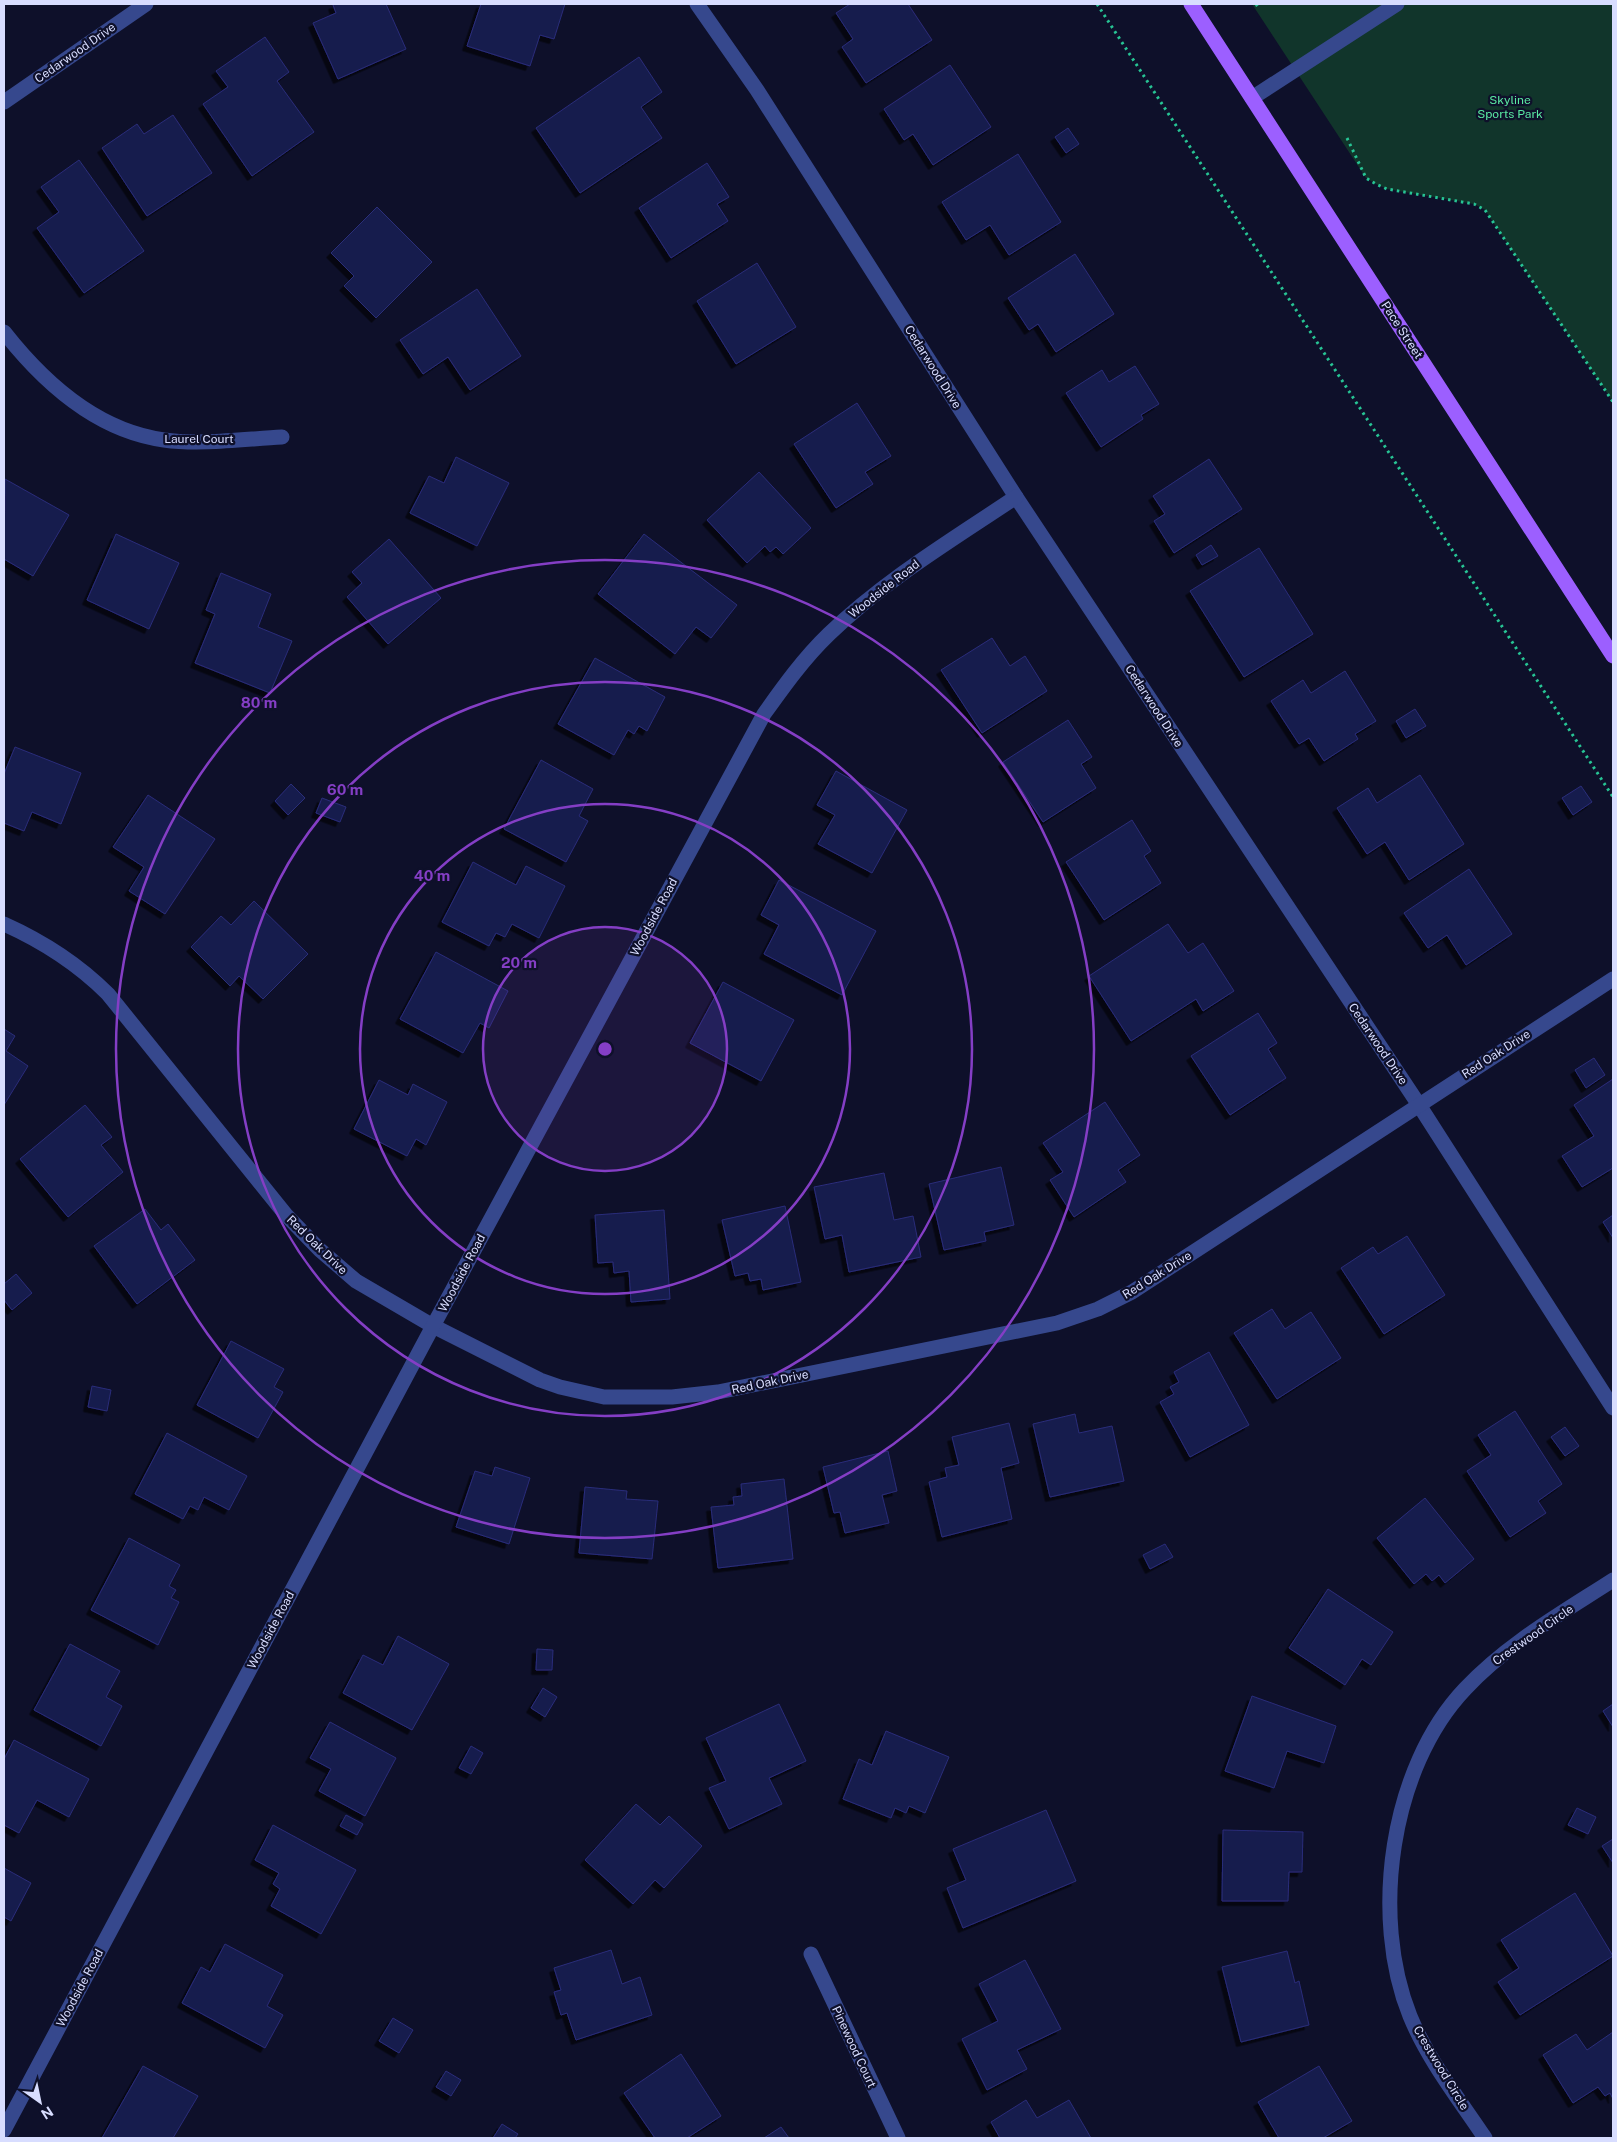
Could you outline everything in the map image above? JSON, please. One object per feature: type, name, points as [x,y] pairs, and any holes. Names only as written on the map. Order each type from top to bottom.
[{"type":"main road","name":"Pace Street","points":[[1191,4],[1613,656]]},
{"type":"street","name":"Cedarwood Drive","points":[[4,102],[146,4]]},
{"type":"street","name":"Cedarwood Drive","points":[[697,4],[757,90],[1016,497],[1419,1105],[1613,1408]]},
{"type":"street","points":[[1252,98],[1397,4]]},
{"type":"street","name":"Laurel Court","points":[[4,332],[23,356],[52,385],[90,413],[116,425],[164,440],[282,438]]},
{"type":"street","name":"Woodside Road","points":[[4,2130],[433,1326],[768,707],[803,661],[828,634],[856,610],[928,556],[1016,497]]},
{"type":"street","name":"Red Oak Drive","points":[[4,924],[62,954],[88,974],[108,994],[286,1215],[320,1250],[356,1281],[433,1326],[540,1380],[560,1387],[604,1397],[648,1398],[718,1392],[1058,1323],[1098,1309],[1132,1292],[1613,979]]},
{"type":"street","name":"Crestwood Circle","points":[[1485,2138],[1426,2049],[1413,2023],[1403,1995],[1394,1956],[1390,1918],[1390,1880],[1395,1839],[1406,1795],[1422,1756],[1448,1710],[1464,1690],[1504,1653],[1613,1580]]},
{"type":"street","name":"Pinewood Court","points":[[811,1954],[898,2138]]},
{"type":"path","points":[[1097,4],[1613,797]]},
{"type":"path","points":[[1347,138],[1366,178],[1376,184],[1387,189],[1474,204],[1485,210],[1613,402]]},
{"type":"green space","name":"Skyline Sports Park","points":[[1252,4],[1613,4],[1613,402],[1485,210],[1474,204],[1387,189],[1366,178]]},
{"type":"building","points":[[386,4],[406,49],[338,79],[313,23],[336,13],[333,5]]},
{"type":"building","points":[[481,4],[565,4],[554,39],[540,35],[530,66],[467,46]]},
{"type":"building","points":[[850,4],[908,4],[932,40],[866,83],[842,47],[853,39],[836,13]]},
{"type":"building","points":[[265,37],[289,72],[277,81],[314,132],[252,176],[203,104],[228,87],[216,71]]},
{"type":"building","points":[[639,57],[662,92],[641,107],[662,138],[580,193],[536,128]]},
{"type":"building","points":[[950,65],[991,127],[933,165],[913,134],[904,140],[884,109]]},
{"type":"building","points":[[173,115],[212,173],[147,216],[102,148],[137,124],[144,134]]},
{"type":"building","points":[[1068,128],[1079,144],[1066,153],[1055,137]]},
{"type":"building","points":[[1018,154],[1061,222],[1009,255],[990,225],[966,240],[942,202]]},
{"type":"building","points":[[79,160],[144,251],[84,293],[37,228],[59,212],[41,187]]},
{"type":"building","points":[[707,163],[729,197],[717,204],[728,221],[671,258],[639,208]]},
{"type":"building","points":[[377,207],[432,262],[376,318],[344,286],[354,276],[331,253]]},
{"type":"building","points":[[1075,254],[1114,314],[1056,352],[1038,324],[1029,330],[1008,298]]},
{"type":"building","points":[[757,263],[796,327],[736,364],[697,301]]},
{"type":"building","points":[[477,289],[521,356],[470,390],[448,357],[423,374],[400,340]]},
{"type":"building","points":[[1135,366],[1159,404],[1141,415],[1143,419],[1101,447],[1066,393],[1102,370],[1109,382]]},
{"type":"building","points":[[857,403],[891,456],[865,472],[873,484],[836,508],[794,444]]},
{"type":"building","points":[[456,457],[509,483],[477,546],[410,513],[429,476],[444,483]]},
{"type":"building","points":[[1209,459],[1242,509],[1174,553],[1154,521],[1165,514],[1153,496]]},
{"type":"building","points":[[759,472],[811,528],[783,554],[776,547],[770,552],[765,546],[747,563],[707,520]]},
{"type":"building","points":[[5,479],[69,515],[33,576],[4,559]]},
{"type":"building","points":[[116,534],[179,563],[149,629],[87,600]]},
{"type":"building","points":[[644,534],[737,605],[711,638],[696,627],[675,654],[598,594]]},
{"type":"building","points":[[389,539],[441,598],[388,644],[347,597],[362,583],[352,572]]},
{"type":"building","points":[[1211,545],[1218,556],[1202,565],[1196,555]]},
{"type":"building","points":[[1259,548],[1313,634],[1244,677],[1190,591]]},
{"type":"building","points":[[221,573],[271,594],[258,627],[292,641],[270,693],[195,663],[215,614],[206,610]]},
{"type":"building","points":[[992,638],[1010,666],[1025,656],[1047,691],[982,733],[941,670]]},
{"type":"building","points":[[595,658],[665,697],[647,731],[639,726],[634,734],[628,730],[614,755],[558,724]]},
{"type":"building","points":[[1345,671],[1376,721],[1355,734],[1358,739],[1324,761],[1309,738],[1299,744],[1271,701],[1303,680],[1311,693]]},
{"type":"building","points":[[1415,709],[1426,726],[1406,738],[1396,721]]},
{"type":"building","points":[[1068,720],[1092,757],[1081,764],[1096,788],[1043,822],[1003,762]]},
{"type":"building","points":[[15,747],[81,773],[61,824],[32,812],[24,831],[4,823],[4,774]]},
{"type":"building","points":[[541,760],[593,789],[579,816],[588,821],[566,862],[504,829]]},
{"type":"building","points":[[836,771],[907,810],[872,873],[818,844],[835,815],[817,805]]},
{"type":"building","points":[[1420,775],[1464,844],[1409,880],[1385,842],[1367,854],[1337,808],[1368,788],[1377,803]]},
{"type":"building","points":[[291,784],[305,798],[288,815],[275,801]]},
{"type":"building","points":[[1581,786],[1592,802],[1573,815],[1562,798]]},
{"type":"building","points":[[148,795],[215,839],[165,914],[129,891],[144,867],[113,847]]},
{"type":"building","points":[[322,798],[346,807],[340,822],[316,813]]},
{"type":"building","points":[[1132,820],[1151,851],[1144,856],[1161,883],[1104,920],[1066,862]]},
{"type":"building","points":[[473,862],[516,885],[526,866],[565,886],[539,938],[512,924],[505,937],[496,933],[489,946],[442,922]]},
{"type":"building","points":[[1469,869],[1512,934],[1466,965],[1447,935],[1428,948],[1404,913]]},
{"type":"building","points":[[779,880],[876,931],[842,995],[764,954],[779,925],[761,915]]},
{"type":"building","points":[[254,901],[308,954],[263,999],[239,976],[230,986],[191,947],[221,916],[231,925]]},
{"type":"building","points":[[1168,924],[1188,953],[1203,943],[1234,991],[1203,1011],[1196,999],[1131,1041],[1089,976]]},
{"type":"building","points":[[436,952],[508,991],[489,1028],[480,1023],[463,1053],[400,1019]]},
{"type":"building","points":[[723,982],[794,1020],[761,1081],[690,1043]]},
{"type":"building","points":[[1258,1013],[1277,1043],[1268,1049],[1286,1078],[1230,1115],[1191,1056]]},
{"type":"building","points":[[4,1029],[15,1036],[6,1051],[28,1066],[4,1105]]},
{"type":"building","points":[[1594,1058],[1605,1075],[1586,1088],[1575,1070]]},
{"type":"building","points":[[1613,1079],[1613,1168],[1582,1187],[1562,1156],[1594,1136],[1574,1105]]},
{"type":"building","points":[[379,1080],[408,1095],[413,1084],[447,1102],[426,1145],[416,1139],[407,1156],[354,1129]]},
{"type":"building","points":[[1105,1102],[1140,1155],[1118,1170],[1126,1182],[1074,1217],[1050,1180],[1063,1172],[1043,1143]]},
{"type":"building","points":[[85,1105],[112,1137],[101,1145],[123,1172],[68,1217],[20,1159]]},
{"type":"building","points":[[1001,1167],[1014,1225],[984,1232],[986,1241],[944,1250],[929,1184]]},
{"type":"building","points":[[884,1173],[894,1220],[913,1216],[921,1257],[849,1272],[842,1235],[825,1239],[814,1187]]},
{"type":"building","points":[[785,1206],[801,1282],[763,1290],[761,1279],[750,1281],[748,1273],[735,1276],[722,1220]]},
{"type":"building","points":[[145,1209],[161,1230],[168,1224],[195,1260],[137,1304],[94,1246]]},
{"type":"building","points":[[664,1210],[670,1299],[631,1302],[629,1271],[614,1273],[613,1262],[598,1263],[595,1215]]},
{"type":"building","points":[[1613,1215],[1613,1238],[1603,1222]]},
{"type":"building","points":[[1407,1236],[1445,1295],[1384,1334],[1341,1268],[1373,1247],[1378,1254]]},
{"type":"building","points":[[16,1274],[32,1293],[12,1310],[4,1300],[4,1284]]},
{"type":"building","points":[[1272,1309],[1285,1329],[1311,1312],[1341,1358],[1277,1399],[1234,1333]]},
{"type":"building","points":[[231,1341],[284,1369],[274,1387],[283,1392],[258,1438],[197,1405]]},
{"type":"building","points":[[1209,1352],[1249,1425],[1190,1457],[1160,1402],[1174,1394],[1170,1387],[1179,1382],[1174,1372]]},
{"type":"building","points":[[92,1386],[111,1390],[107,1411],[88,1407]]},
{"type":"building","points":[[1515,1411],[1562,1484],[1538,1501],[1546,1513],[1510,1537],[1467,1471],[1491,1455],[1478,1435]]},
{"type":"building","points":[[1075,1414],[1079,1433],[1112,1426],[1124,1481],[1050,1497],[1033,1424]]},
{"type":"building","points":[[1009,1423],[1019,1463],[1001,1468],[1012,1519],[942,1537],[929,1482],[947,1477],[945,1468],[959,1465],[952,1437]]},
{"type":"building","points":[[1565,1427],[1579,1446],[1565,1456],[1551,1437]]},
{"type":"building","points":[[167,1433],[247,1476],[229,1510],[204,1497],[198,1510],[190,1506],[183,1519],[135,1494]]},
{"type":"building","points":[[888,1451],[897,1491],[882,1495],[889,1523],[845,1533],[840,1512],[834,1513],[823,1467]]},
{"type":"building","points":[[495,1467],[530,1478],[509,1544],[456,1527],[475,1471],[492,1476]]},
{"type":"building","points":[[784,1479],[793,1559],[718,1568],[711,1507],[734,1505],[733,1497],[742,1496],[741,1484]]},
{"type":"building","points":[[585,1487],[627,1491],[626,1499],[658,1501],[652,1559],[579,1553]]},
{"type":"building","points":[[1425,1498],[1474,1559],[1445,1583],[1439,1575],[1432,1581],[1426,1574],[1414,1584],[1377,1538]]},
{"type":"building","points":[[129,1538],[180,1565],[169,1586],[176,1590],[171,1598],[179,1602],[158,1645],[91,1610]]},
{"type":"building","points":[[1165,1544],[1173,1557],[1150,1569],[1143,1555]]},
{"type":"building","points":[[1328,1589],[1393,1632],[1371,1665],[1362,1659],[1345,1685],[1289,1648]]},
{"type":"building","points":[[398,1636],[449,1664],[412,1730],[343,1693],[363,1655],[383,1665]]},
{"type":"building","points":[[70,1644],[120,1671],[106,1697],[122,1706],[101,1746],[34,1710]]},
{"type":"building","points":[[537,1649],[553,1650],[552,1670],[536,1670]]},
{"type":"building","points":[[543,1688],[557,1697],[545,1717],[531,1708]]},
{"type":"building","points":[[1252,1696],[1336,1726],[1324,1763],[1287,1751],[1274,1788],[1225,1771]]},
{"type":"building","points":[[779,1704],[806,1761],[769,1778],[782,1804],[729,1829],[709,1788],[726,1781],[706,1738]]},
{"type":"building","points":[[1613,1704],[1613,1727],[1603,1711]]},
{"type":"building","points":[[330,1722],[396,1758],[365,1816],[319,1791],[331,1769],[310,1758]]},
{"type":"building","points":[[886,1731],[949,1757],[925,1813],[909,1806],[906,1813],[895,1808],[891,1818],[843,1799],[859,1759],[872,1765]]},
{"type":"building","points":[[14,1740],[89,1779],[69,1817],[37,1800],[19,1833],[4,1825],[4,1759]]},
{"type":"building","points":[[471,1746],[483,1753],[471,1774],[459,1768]]},
{"type":"building","points":[[636,1804],[660,1825],[669,1816],[702,1846],[664,1888],[655,1880],[633,1904],[585,1860]]},
{"type":"building","points":[[1577,1808],[1596,1817],[1588,1834],[1568,1825]]},
{"type":"building","points":[[1046,1810],[1076,1881],[963,1928],[947,1888],[966,1880],[953,1849]]},
{"type":"building","points":[[346,1815],[363,1824],[357,1835],[340,1826]]},
{"type":"building","points":[[273,1825],[356,1870],[321,1934],[271,1906],[280,1889],[273,1884],[279,1873],[255,1860]]},
{"type":"building","points":[[1223,1830],[1303,1832],[1302,1872],[1289,1872],[1288,1901],[1222,1901]]},
{"type":"building","points":[[1613,1839],[1613,1863],[1602,1846]]},
{"type":"building","points":[[4,1868],[31,1883],[11,1921],[4,1917]]},
{"type":"building","points":[[1575,1893],[1613,1956],[1520,2015],[1498,1982],[1519,1968],[1501,1940]]},
{"type":"building","points":[[225,1944],[283,1975],[267,2006],[283,2015],[265,2048],[182,2003],[201,1967],[210,1972]]},
{"type":"building","points":[[611,1950],[622,1984],[640,1977],[652,2015],[576,2040],[567,2013],[561,2015],[554,1992],[561,1990],[554,1968]]},
{"type":"building","points":[[1287,1951],[1295,1983],[1299,1981],[1309,2025],[1241,2042],[1222,1967]]},
{"type":"building","points":[[1025,1960],[1061,2029],[1017,2050],[1027,2069],[987,2090],[962,2039],[998,2021],[979,1984]]},
{"type":"building","points":[[393,2018],[413,2030],[399,2053],[379,2041]]},
{"type":"building","points":[[1613,2032],[1613,2099],[1610,2093],[1605,2096],[1598,2087],[1573,2103],[1543,2055],[1576,2034],[1587,2050]]},
{"type":"building","points":[[681,2054],[721,2116],[687,2138],[655,2138],[624,2093]]},
{"type":"building","points":[[143,2066],[198,2096],[173,2138],[102,2138]]},
{"type":"building","points":[[1319,2066],[1352,2121],[1323,2138],[1279,2138],[1258,2102]]},
{"type":"building","points":[[446,2071],[461,2080],[451,2096],[436,2087]]},
{"type":"building","points":[[1026,2100],[1037,2118],[1069,2100],[1091,2138],[1000,2138],[991,2122]]},
{"type":"building","points":[[502,2124],[518,2134],[515,2138],[493,2138]]},
{"type":"building","points":[[781,2127],[789,2138],[764,2138]]}]
